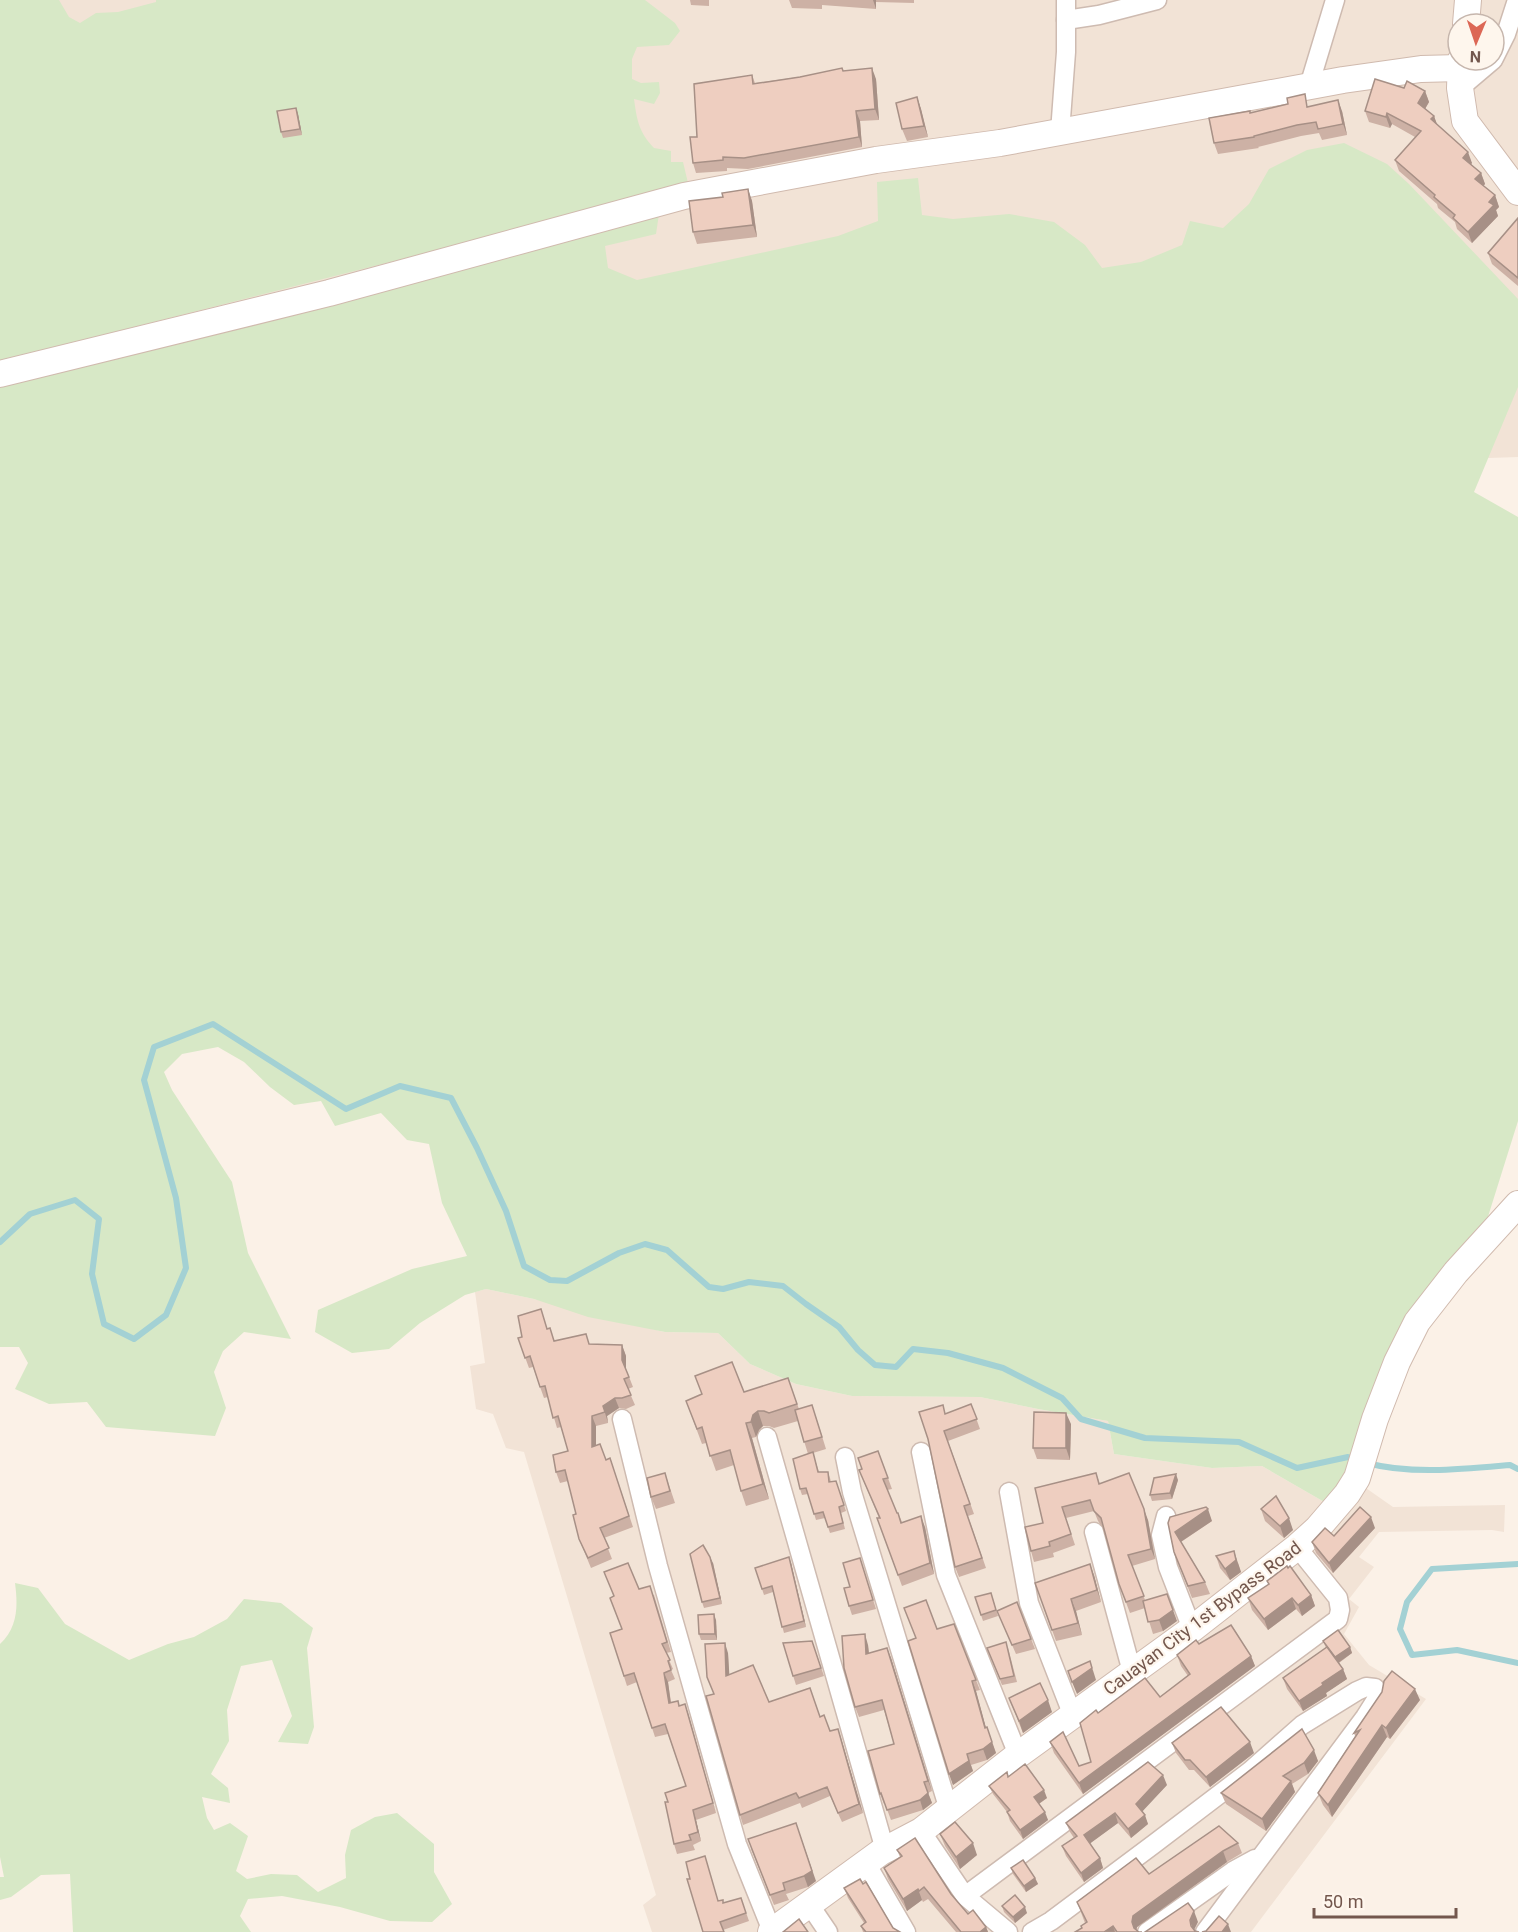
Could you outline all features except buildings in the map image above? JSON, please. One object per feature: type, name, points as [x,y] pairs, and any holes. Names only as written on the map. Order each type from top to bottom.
[{"type":"street","points":[[1060,132],[1066,0]]},
{"type":"street","points":[[1066,20],[1100,15],[1156,0]]},
{"type":"street","points":[[1309,86],[1335,0]]},
{"type":"street","points":[[1506,34],[1517,0]]},
{"type":"street","points":[[0,374],[329,293],[684,196],[876,160],[1000,143],[1309,86],[1421,69],[1446,71]]},
{"type":"street","points":[[1460,72],[1465,121],[1518,192]]},
{"type":"street","name":"Cauayan City 1st Bypass Road","points":[[771,1932],[876,1856],[921,1831],[1018,1755],[1192,1629],[1317,1529],[1347,1494],[1357,1478],[1375,1419],[1397,1362],[1417,1322],[1455,1272],[1518,1204]]},
{"type":"street","points":[[622,1419],[658,1566],[737,1845],[771,1932]]},
{"type":"street","points":[[767,1437],[876,1856],[906,1932]]},
{"type":"street","points":[[921,1452],[946,1575],[1018,1755]]},
{"type":"street","points":[[845,1457],[852,1492],[949,1810]]},
{"type":"street","points":[[1009,1492],[1029,1603],[1073,1716]]},
{"type":"street","points":[[1166,1516],[1161,1535],[1168,1567],[1192,1629]]},
{"type":"street","points":[[1094,1532],[1132,1672]]},
{"type":"street","points":[[965,1896],[1338,1619],[1340,1610],[1338,1598],[1297,1547]]},
{"type":"street","points":[[1032,1932],[1051,1921],[1250,1771],[1302,1725],[1357,1691],[1366,1687],[1374,1688],[1378,1695],[1369,1711],[1205,1932]]},
{"type":"street","points":[[921,1831],[965,1896],[1008,1932]]},
{"type":"street","points":[[1147,1932],[1233,1871],[1260,1857]]},
{"type":"street","points":[[809,1904],[828,1932]]},
{"type":"shaded area","points":[[0,0],[1518,0],[1518,457],[652,487],[0,317]]},
{"type":"shaded area","points":[[486,1289],[664,1332],[718,1333],[750,1364],[796,1384],[852,1396],[980,1397],[1108,1421],[1114,1454],[1212,1468],[1262,1466],[1326,1503],[1363,1486],[1393,1507],[1505,1505],[1504,1532],[1492,1530],[1379,1532],[1359,1557],[1374,1567],[1349,1599],[1359,1607],[1344,1634],[1369,1665],[1426,1699],[1251,1932],[652,1932],[643,1905],[656,1895],[524,1452],[506,1448],[493,1414],[476,1409],[470,1366],[485,1363],[475,1292]]},
{"type":"green space","points":[[0,0],[59,0],[69,17],[80,23],[96,13],[118,12],[156,2],[156,0],[645,0],[675,23],[680,31],[669,45],[637,47],[632,59],[632,79],[641,83],[659,82],[660,93],[654,104],[634,99],[638,120],[645,137],[654,148],[671,151],[671,162],[683,162],[688,183],[481,239],[0,361]]},
{"type":"green space","points":[[1344,143],[1387,164],[1409,184],[1518,299],[1518,387],[1474,492],[1518,517],[1518,1121],[1486,1223],[1343,1478],[1326,1503],[1262,1466],[1212,1468],[1114,1454],[1108,1421],[980,1397],[852,1396],[796,1384],[750,1364],[718,1333],[665,1332],[588,1317],[534,1299],[486,1289],[465,1295],[420,1323],[389,1349],[352,1353],[315,1332],[318,1310],[412,1269],[467,1256],[442,1203],[429,1144],[407,1140],[381,1113],[335,1126],[321,1101],[294,1105],[270,1087],[244,1062],[218,1047],[182,1054],[164,1072],[172,1090],[232,1182],[248,1253],[291,1339],[244,1332],[223,1351],[214,1372],[226,1408],[215,1436],[106,1427],[87,1402],[49,1404],[15,1389],[28,1363],[19,1347],[0,1347],[0,384],[659,214],[656,234],[605,246],[608,268],[637,280],[838,236],[878,221],[877,182],[918,178],[922,215],[953,219],[1009,214],[1054,222],[1085,245],[1102,268],[1141,262],[1182,245],[1190,221],[1223,228],[1249,204],[1269,169],[1307,150]]},
{"type":"green space","points":[[15,1583],[38,1588],[65,1624],[129,1660],[168,1644],[194,1637],[227,1619],[244,1599],[281,1603],[313,1628],[307,1648],[314,1727],[308,1744],[278,1742],[292,1716],[272,1660],[241,1666],[227,1710],[229,1741],[211,1774],[228,1788],[230,1803],[202,1797],[207,1818],[214,1830],[230,1823],[248,1836],[236,1871],[247,1879],[271,1874],[297,1875],[318,1892],[346,1878],[345,1855],[351,1830],[375,1817],[397,1813],[434,1844],[434,1872],[452,1904],[432,1922],[390,1921],[340,1907],[282,1896],[248,1899],[240,1916],[251,1932],[73,1932],[70,1874],[41,1875],[11,1897],[0,1900],[0,1877],[4,1877],[0,1857],[0,1644],[10,1631],[15,1616]]},
{"type":"waterway","points":[[0,1242],[30,1214],[75,1200],[99,1219],[92,1274],[104,1324],[134,1339],[166,1315],[186,1268],[176,1198],[144,1080],[154,1047],[213,1024],[346,1109],[400,1086],[451,1098],[506,1211],[524,1266],[550,1280],[567,1281],[619,1253],[645,1244],[667,1250],[709,1287],[723,1289],[749,1282],[783,1286],[839,1327],[858,1350],[875,1365],[896,1367],[913,1349],[948,1353],[1003,1368],[1062,1398],[1081,1419],[1145,1438],[1239,1442],[1297,1468],[1348,1457],[1358,1460]]},
{"type":"waterway","points":[[1367,1463],[1420,1470],[1510,1465],[1518,1469]]},
{"type":"waterway","points":[[1518,1564],[1432,1569],[1407,1602],[1400,1629],[1412,1655],[1457,1650],[1518,1663]]}]
